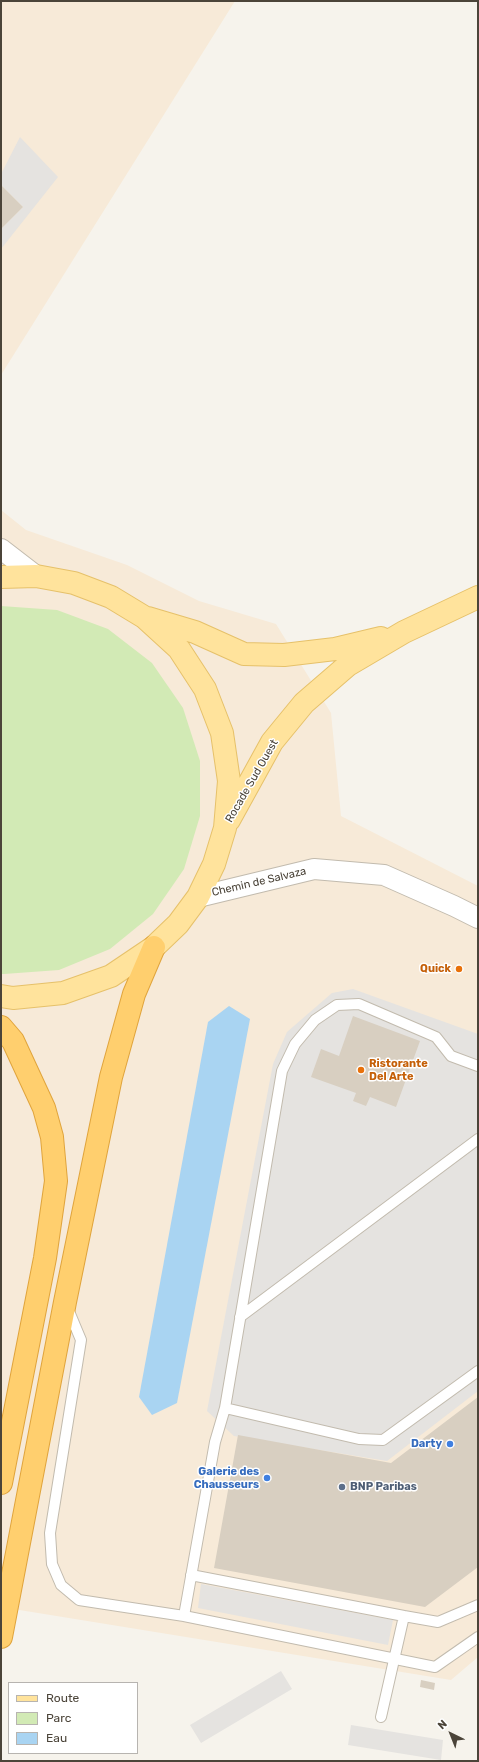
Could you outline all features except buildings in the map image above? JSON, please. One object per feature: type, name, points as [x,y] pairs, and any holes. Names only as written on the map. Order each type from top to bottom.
[{"type":"highway","points":[[1,1637],[65,1302],[111,1077],[134,994],[154,948]]},
{"type":"highway","points":[[1,1026],[13,1041],[44,1108],[52,1137],[56,1181],[45,1258],[1,1482]]},
{"type":"main road","points":[[1,576],[36,576],[74,583],[111,597],[144,617],[179,649],[205,689],[222,733],[229,781],[225,828],[214,864],[198,897],[178,924],[154,948],[111,976],[63,993],[12,998],[1,996]]},
{"type":"main road","points":[[144,617],[195,632],[244,654],[284,655],[334,649],[404,632],[478,597]]},
{"type":"main road","name":"Rocade Sud Ouest","points":[[225,828],[272,742],[304,703],[348,665],[404,632]]},
{"type":"street","points":[[1,549],[36,576]]},
{"type":"street","name":"Chemin de Salvaza","points":[[198,897],[314,869],[384,875],[478,918]]},
{"type":"lane","points":[[184,1616],[215,1442],[225,1408],[282,1071],[295,1044],[315,1020],[337,1005],[359,1004],[436,1037],[451,1056],[478,1066]]},
{"type":"lane","points":[[240,1318],[478,1139]]},
{"type":"lane","points":[[65,1302],[81,1340],[67,1436],[50,1533],[52,1564],[61,1585],[79,1600],[184,1616],[435,1667],[478,1637]]},
{"type":"lane","points":[[225,1408],[359,1439],[383,1440],[478,1371]]},
{"type":"lane","points":[[192,1575],[438,1622],[478,1605]]},
{"type":"lane","points":[[381,1717],[404,1616]]},
{"type":"shaded area","points":[[1,1],[235,1],[1,375]]},
{"type":"shaded area","points":[[20,137],[58,177],[1,249],[1,229],[23,207],[1,185],[1,174]]},
{"type":"shaded area","points":[[1,510],[26,530],[127,565],[199,601],[276,624],[331,713],[341,816],[478,886],[478,1657],[451,1680],[1,1607]]},
{"type":"shaded area","points":[[353,989],[478,1034],[478,1391],[387,1461],[234,1436],[207,1411],[273,1064],[287,1032],[332,993]]},
{"type":"shaded area","points":[[201,1584],[393,1620],[388,1645],[198,1608]]},
{"type":"shaded area","points":[[281,1671],[292,1689],[201,1743],[190,1725]]},
{"type":"shaded area","points":[[351,1725],[443,1740],[441,1760],[348,1745]]},
{"type":"green space","points":[[1,606],[57,610],[108,629],[152,663],[183,708],[200,761],[200,816],[184,869],[153,914],[110,949],[59,970],[1,974]]},
{"type":"water","points":[[229,1006],[250,1019],[177,1403],[152,1415],[139,1397],[208,1022]]},
{"type":"place","name":"Quick","points":[[459,969]]},
{"type":"place","name":"Ristorante Del Arte","points":[[361,1070]]},
{"type":"place","name":"Darty","points":[[450,1444]]},
{"type":"place","name":"Galerie des Chausseurs","points":[[267,1478]]},
{"type":"place","name":"BNP Paribas","points":[[342,1487]]}]
